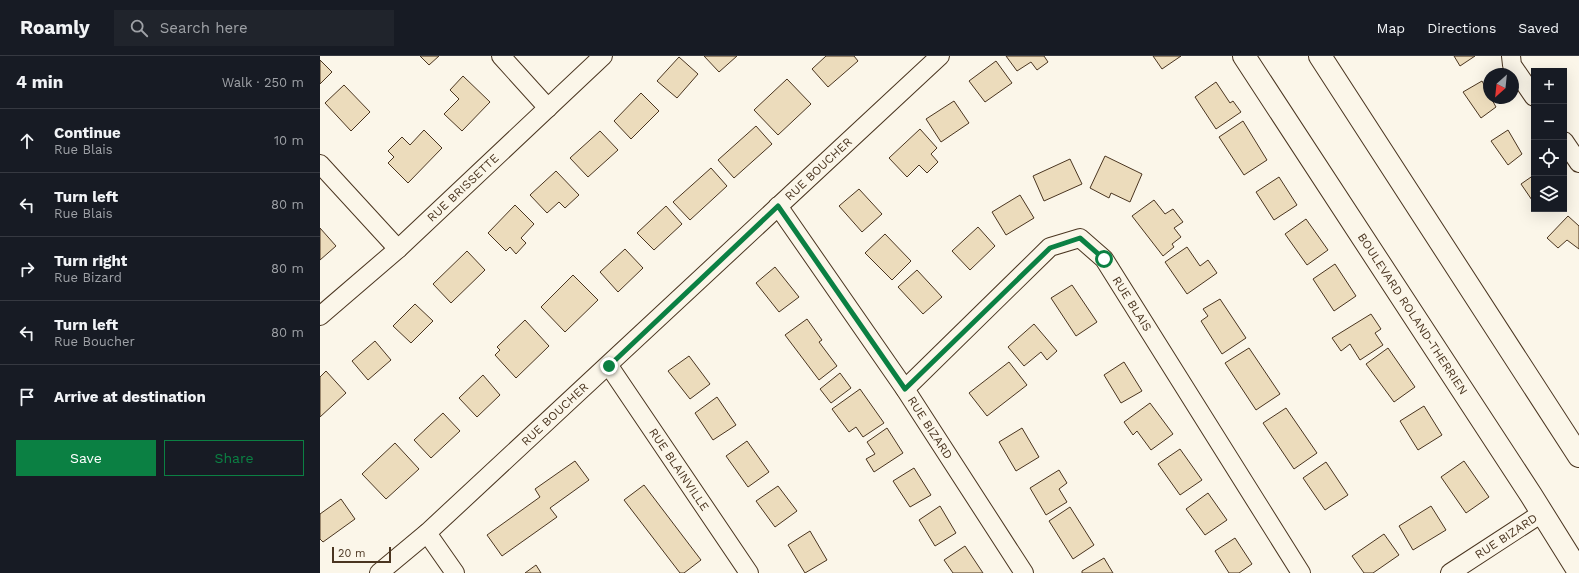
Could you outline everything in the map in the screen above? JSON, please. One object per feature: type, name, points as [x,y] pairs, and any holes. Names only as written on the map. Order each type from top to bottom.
[{"type":"main road","name":"BOULEVARD ROLAND-THERRIEN","points":[[1244,56],[1579,572]]},
{"type":"main road","points":[[1320,56],[1579,456]]},
{"type":"street","points":[[501,56],[548,108]]},
{"type":"street","name":"RUE BRISSETTE","points":[[320,316],[398,249],[603,56]]},
{"type":"street","name":"RUE BOUCHER","points":[[379,573],[427,533],[609,366],[778,206],[940,56]]},
{"type":"street","points":[[1511,56],[1512,65],[1531,93]]},
{"type":"street","points":[[1567,145],[1579,163]]},
{"type":"street","points":[[320,164],[398,249]]},
{"type":"street","name":"RUE BIZARD","points":[[778,206],[905,389],[1024,573]]},
{"type":"street","name":"RUE BLAIS","points":[[905,389],[1050,248],[1080,238],[1104,259],[1301,573]]},
{"type":"street","name":"RUE BLAINVILLE","points":[[609,366],[749,573]]},
{"type":"street","name":"RUE BIZARD","points":[[1450,573],[1542,513]]},
{"type":"street","points":[[427,533],[455,573]]},
{"type":"building","points":[[420,56],[439,56],[429,65]]},
{"type":"building","points":[[704,56],[737,56],[719,72]]},
{"type":"building","points":[[826,56],[854,56],[858,61],[828,87],[812,69]]},
{"type":"building","points":[[1006,56],[1044,56],[1048,62],[1037,70],[1031,62],[1017,71]]},
{"type":"building","points":[[1153,56],[1181,56],[1162,69]]},
{"type":"building","points":[[1454,56],[1475,56],[1460,66]]},
{"type":"building","points":[[679,57],[698,74],[677,98],[657,81]]},
{"type":"building","points":[[320,60],[332,72],[320,84]]},
{"type":"building","points":[[996,61],[1012,83],[985,102],[969,81]]},
{"type":"building","points":[[463,76],[490,102],[462,131],[444,114],[459,99],[450,90]]},
{"type":"building","points":[[787,79],[811,104],[778,135],[754,110]]},
{"type":"building","points":[[1482,81],[1483,104],[1494,104],[1496,107],[1481,118],[1463,92]]},
{"type":"building","points":[[1216,82],[1230,103],[1233,101],[1241,112],[1216,129],[1195,97]]},
{"type":"building","points":[[344,85],[370,112],[351,131],[325,103]]},
{"type":"building","points":[[641,93],[659,111],[631,139],[614,121]]},
{"type":"building","points":[[954,101],[969,123],[941,142],[926,119]]},
{"type":"building","points":[[1243,121],[1267,160],[1244,175],[1219,137]]},
{"type":"building","points":[[756,126],[772,144],[734,178],[718,160]]},
{"type":"building","points":[[920,129],[937,148],[931,154],[938,162],[927,173],[919,165],[907,177],[889,158]]},
{"type":"building","points":[[424,130],[442,148],[408,183],[388,163],[394,157],[388,151],[402,137],[410,145]]},
{"type":"building","points":[[1508,130],[1522,154],[1508,165],[1491,141]]},
{"type":"building","points":[[600,131],[618,150],[588,177],[570,158]]},
{"type":"building","points":[[1105,156],[1142,174],[1130,202],[1111,193],[1109,198],[1090,188]]},
{"type":"building","points":[[1070,159],[1082,184],[1044,201],[1033,176]]},
{"type":"building","points":[[711,168],[727,186],[690,220],[673,202]]},
{"type":"building","points":[[556,171],[579,195],[565,208],[559,202],[547,213],[530,195]]},
{"type":"building","points":[[1279,177],[1297,205],[1274,220],[1256,192]]},
{"type":"building","points":[[1531,177],[1531,199],[1521,184]]},
{"type":"building","points":[[859,189],[882,214],[862,232],[839,206]]},
{"type":"building","points":[[1020,195],[1034,218],[1006,235],[992,212]]},
{"type":"building","points":[[1154,200],[1165,214],[1173,209],[1183,222],[1174,228],[1181,237],[1172,244],[1174,247],[1163,256],[1132,216]]},
{"type":"building","points":[[515,205],[534,224],[521,238],[526,243],[516,254],[510,247],[506,251],[488,233]]},
{"type":"building","points":[[666,206],[682,224],[654,250],[637,233]]},
{"type":"building","points":[[1568,216],[1579,226],[1579,249],[1567,240],[1558,248],[1547,238]]},
{"type":"building","points":[[1306,219],[1328,250],[1307,265],[1285,234]]},
{"type":"building","points":[[978,227],[995,246],[970,270],[952,251]]},
{"type":"building","points":[[320,228],[336,246],[320,260]]},
{"type":"building","points":[[885,234],[911,261],[892,280],[865,253]]},
{"type":"building","points":[[1187,247],[1200,266],[1208,260],[1217,273],[1187,294],[1165,262]]},
{"type":"building","points":[[625,249],[643,268],[618,292],[600,272]]},
{"type":"building","points":[[467,251],[485,270],[451,303],[433,284]]},
{"type":"building","points":[[1335,264],[1356,296],[1334,311],[1313,279]]},
{"type":"building","points":[[775,267],[799,297],[779,312],[756,283]]},
{"type":"building","points":[[917,270],[942,297],[923,314],[898,287]]},
{"type":"building","points":[[573,275],[598,300],[565,332],[541,307]]},
{"type":"building","points":[[1072,285],[1097,322],[1076,336],[1051,298]]},
{"type":"building","points":[[1220,299],[1246,338],[1222,354],[1201,321],[1208,316],[1203,309]]},
{"type":"building","points":[[415,304],[433,321],[411,343],[393,326]]},
{"type":"building","points":[[1371,314],[1381,329],[1375,333],[1383,345],[1360,360],[1350,344],[1341,351],[1332,338]]},
{"type":"building","points":[[807,319],[822,340],[819,342],[837,366],[819,380],[785,335]]},
{"type":"building","points":[[525,320],[549,346],[516,378],[495,355],[500,350],[497,347]]},
{"type":"building","points":[[1034,324],[1057,351],[1047,360],[1041,352],[1024,366],[1008,347]]},
{"type":"building","points":[[375,341],[391,360],[368,380],[352,361]]},
{"type":"building","points":[[1249,348],[1280,394],[1256,410],[1225,363]]},
{"type":"building","points":[[1388,348],[1415,387],[1394,402],[1366,364]]},
{"type":"building","points":[[689,356],[710,384],[690,399],[668,371]]},
{"type":"building","points":[[1009,362],[1027,385],[987,416],[969,393]]},
{"type":"building","points":[[1124,362],[1142,391],[1121,403],[1104,375]]},
{"type":"building","points":[[326,371],[346,393],[320,417],[320,377]]},
{"type":"building","points":[[840,373],[851,388],[831,403],[820,389]]},
{"type":"building","points":[[483,375],[500,395],[477,417],[459,398]]},
{"type":"building","points":[[860,389],[884,423],[863,437],[856,427],[849,432],[832,409]]},
{"type":"building","points":[[717,397],[736,425],[713,440],[695,413]]},
{"type":"building","points":[[1150,403],[1173,434],[1151,450],[1137,431],[1133,435],[1124,422]]},
{"type":"building","points":[[1424,406],[1442,435],[1418,450],[1400,421]]},
{"type":"building","points":[[1286,408],[1317,453],[1294,469],[1263,423]]},
{"type":"building","points":[[443,413],[460,431],[431,458],[414,440]]},
{"type":"building","points":[[887,428],[903,453],[874,472],[866,459],[875,454],[867,442]]},
{"type":"building","points":[[1022,428],[1039,457],[1016,471],[999,442]]},
{"type":"building","points":[[747,441],[769,472],[748,487],[726,456]]},
{"type":"building","points":[[395,443],[419,469],[386,499],[362,474]]},
{"type":"building","points":[[1180,449],[1202,480],[1180,495],[1158,464]]},
{"type":"building","points":[[575,461],[589,480],[550,508],[557,517],[502,556],[487,535],[540,497],[535,489]]},
{"type":"building","points":[[1464,461],[1489,497],[1466,513],[1441,477]]},
{"type":"building","points":[[1326,462],[1348,495],[1325,510],[1303,478]]},
{"type":"building","points":[[914,468],[931,495],[910,507],[893,481]]},
{"type":"building","points":[[1059,470],[1067,483],[1059,489],[1067,502],[1046,515],[1030,488]]},
{"type":"building","points":[[644,485],[701,560],[684,573],[680,573],[624,500]]},
{"type":"building","points":[[778,486],[797,511],[775,527],[756,501]]},
{"type":"building","points":[[1208,493],[1227,520],[1205,535],[1186,509]]},
{"type":"building","points":[[341,499],[355,519],[323,542],[320,539],[320,514]]},
{"type":"building","points":[[940,506],[956,533],[935,546],[919,520]]},
{"type":"building","points":[[1431,506],[1446,530],[1413,550],[1399,526]]},
{"type":"building","points":[[1070,507],[1094,545],[1073,559],[1049,521]]},
{"type":"building","points":[[810,531],[827,560],[805,573],[788,545]]},
{"type":"building","points":[[1384,534],[1399,555],[1373,573],[1364,573],[1352,556]]},
{"type":"building","points":[[1235,538],[1252,564],[1239,573],[1229,573],[1215,551]]},
{"type":"building","points":[[965,546],[983,573],[953,573],[944,560]]},
{"type":"building","points":[[1104,558],[1113,573],[1082,573],[1082,571]]},
{"type":"building","points":[[536,565],[541,573],[525,573]]},
{"type":"route","points":[[609,366],[778,206],[905,389],[1050,248],[1080,238],[1104,259]]}]
